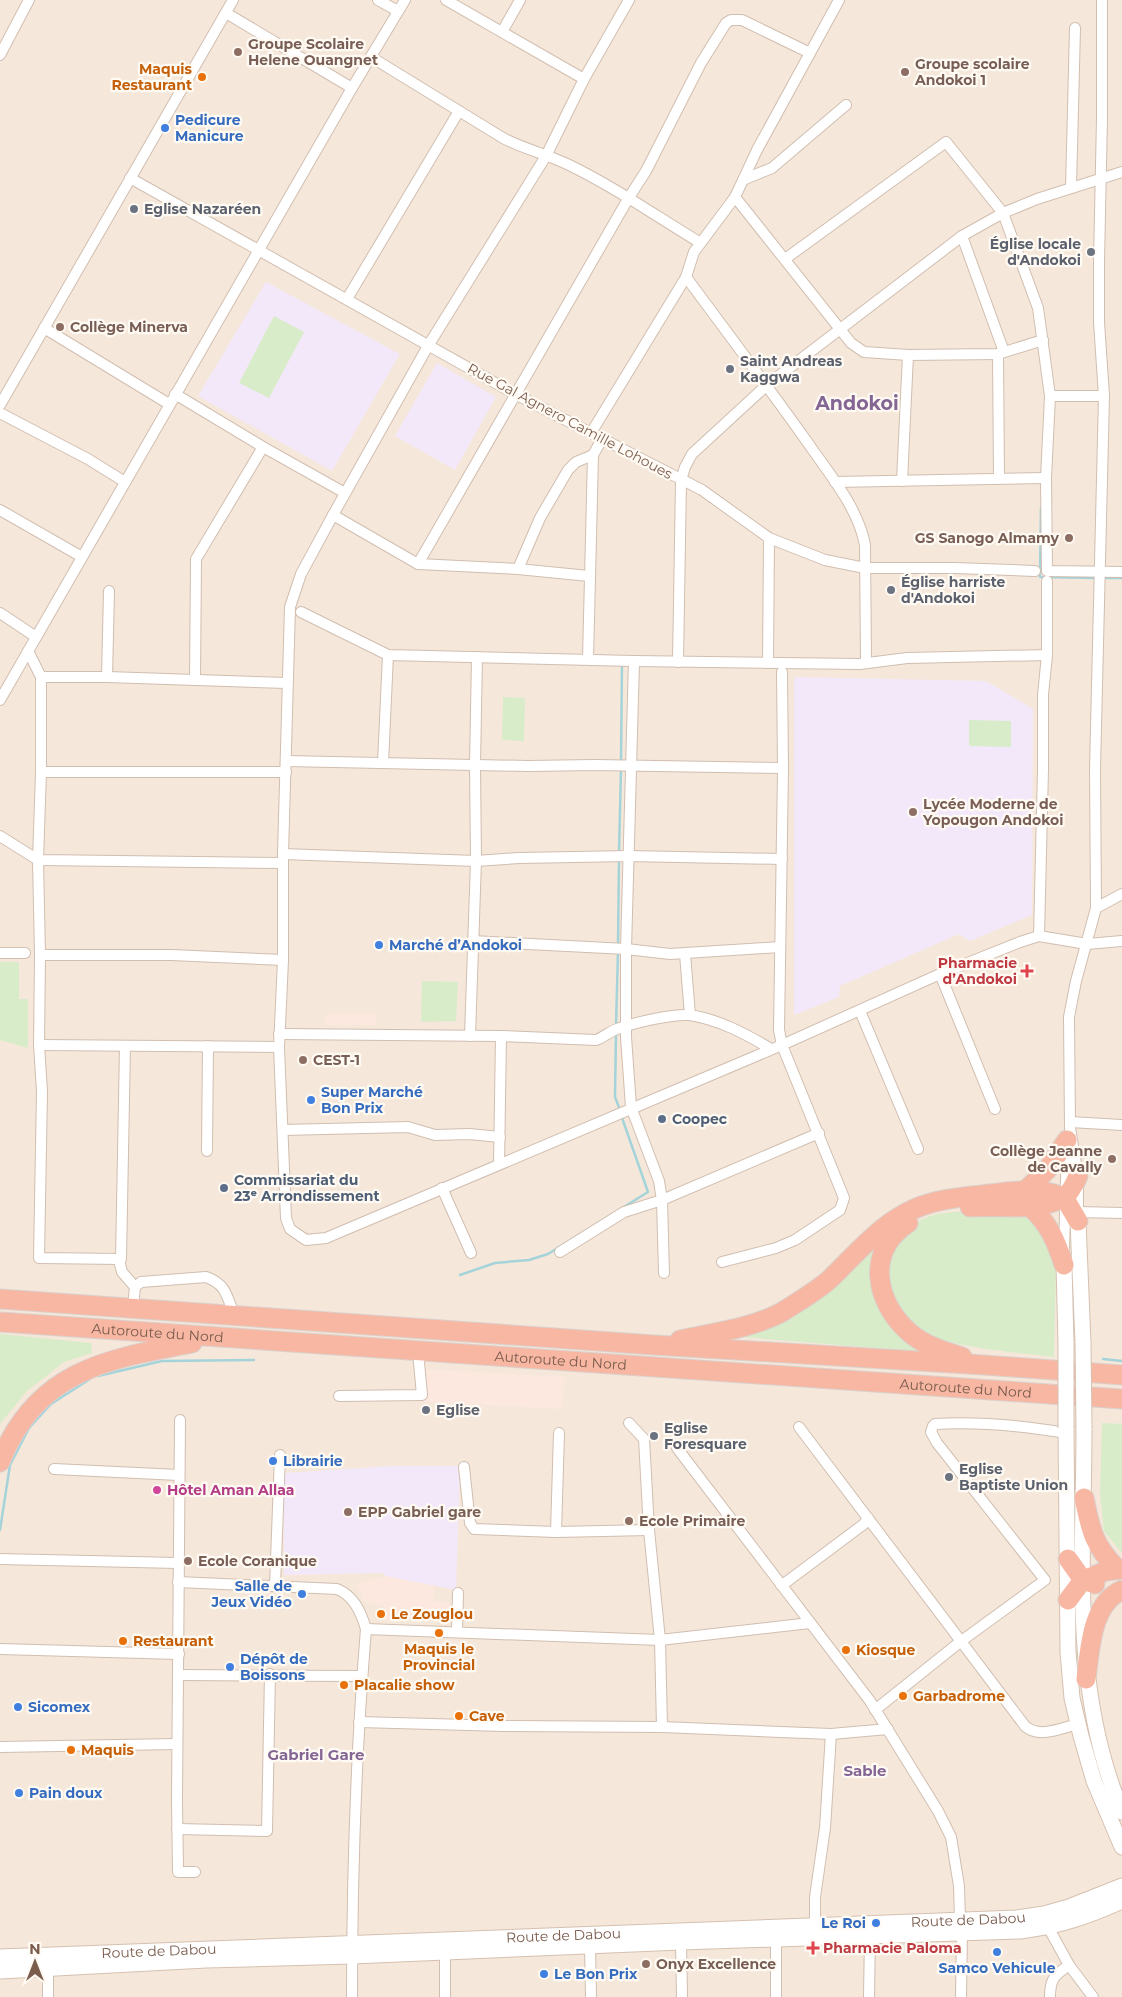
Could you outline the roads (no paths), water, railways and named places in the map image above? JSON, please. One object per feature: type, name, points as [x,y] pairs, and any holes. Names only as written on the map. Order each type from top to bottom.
[{"type":"highway","points":[[1028,1198],[1048,1169],[1069,1130]]},
{"type":"highway","points":[[1064,1197],[1078,1176]]},
{"type":"highway","points":[[984,1364],[924,1343],[910,1333],[890,1312],[880,1284],[882,1257],[887,1244],[895,1233],[919,1217],[937,1211],[1028,1198],[1045,1190],[1064,1197],[1078,1217]]},
{"type":"highway","points":[[1028,1198],[1048,1225],[1056,1240],[1064,1265]]},
{"type":"highway","points":[[654,1345],[745,1326],[779,1313],[827,1281],[875,1235],[894,1220],[921,1206],[941,1201],[1028,1198]]},
{"type":"highway","name":"Autoroute du Nord","points":[[0,1298],[654,1345],[984,1364],[1122,1375]]},
{"type":"highway","name":"Autoroute du Nord","points":[[0,1322],[1117,1400]]},
{"type":"highway","points":[[0,1462],[10,1438],[21,1420],[38,1401],[60,1384],[84,1370],[114,1359],[218,1338]]},
{"type":"highway","points":[[1084,1498],[1094,1539],[1100,1550],[1120,1574]]},
{"type":"highway","points":[[1068,1559],[1083,1580]]},
{"type":"highway","points":[[1068,1600],[1083,1580],[1093,1575],[1120,1574]]},
{"type":"highway","points":[[1086,1678],[1090,1647],[1102,1610],[1110,1596],[1122,1590]]},
{"type":"street","points":[[0,55],[28,0]]},
{"type":"street","points":[[0,405],[233,0]]},
{"type":"street","points":[[378,0],[398,11]]},
{"type":"street","points":[[0,700],[172,399],[405,0]]},
{"type":"street","points":[[446,0],[584,79]]},
{"type":"street","points":[[502,32],[520,0]]},
{"type":"street","points":[[629,0],[584,79],[546,156],[428,346],[332,515],[301,574],[290,607],[283,858],[283,960],[279,1034],[286,1218],[290,1229],[306,1240],[326,1238],[631,1107],[782,1045],[940,974],[1039,936],[1087,944],[1122,941]]},
{"type":"street","points":[[591,433],[686,277],[699,242],[710,233],[735,197],[758,150],[840,0]]},
{"type":"street","points":[[1102,0],[1099,314],[1104,396],[1094,769],[1096,908],[1076,981],[1069,1017],[1069,1130],[1064,1197],[1068,1652],[1072,1698],[1078,1724],[1094,1781],[1122,1847]]},
{"type":"street","points":[[226,13],[352,88]]},
{"type":"street","points":[[418,564],[628,199],[646,171],[701,63],[726,24],[731,20],[742,20],[810,53]]},
{"type":"street","points":[[1071,188],[1075,28]]},
{"type":"street","points":[[371,58],[503,138],[524,149],[568,164],[699,242]]},
{"type":"street","points":[[745,179],[772,168],[846,105]]},
{"type":"street","points":[[347,300],[459,111]]},
{"type":"street","points":[[785,259],[946,142],[1004,213],[1038,308],[1050,396],[1046,478],[1047,655],[1043,695],[1039,936]]},
{"type":"street","points":[[678,662],[682,480],[692,454],[767,385],[962,236],[1004,213],[1037,199],[1122,172]]},
{"type":"street","name":"Rue Gal Agnero Camille Lohoues","points":[[130,178],[515,394],[716,499],[752,528],[769,538],[826,560],[865,568],[955,568],[1035,571]]},
{"type":"street","points":[[735,197],[851,343],[864,352],[908,355],[1001,353],[1043,340]]},
{"type":"street","points":[[962,236],[1001,353],[1000,478]]},
{"type":"street","points":[[686,277],[767,385],[835,482],[862,530],[865,545],[866,662]]},
{"type":"street","points":[[44,328],[345,493]]},
{"type":"street","points":[[902,481],[908,355]]},
{"type":"street","points":[[1050,396],[1104,396]]},
{"type":"street","points":[[0,413],[125,482]]},
{"type":"street","points":[[588,659],[593,455],[602,439]]},
{"type":"street","points":[[195,680],[196,559],[263,448]]},
{"type":"street","points":[[518,569],[540,518],[568,470],[576,462],[593,455]]},
{"type":"street","points":[[835,482],[1046,478]]},
{"type":"street","points":[[0,510],[82,557]]},
{"type":"street","points":[[332,515],[418,564],[518,569],[589,576]]},
{"type":"street","points":[[768,662],[769,538]]},
{"type":"street","points":[[1047,576],[1099,577],[1122,572]]},
{"type":"street","points":[[107,677],[109,591]]},
{"type":"street","points":[[301,612],[388,655],[588,659],[634,662],[860,664],[866,662],[958,656],[1047,655]]},
{"type":"street","points":[[0,613],[36,637]]},
{"type":"street","points":[[28,651],[41,677],[41,772],[38,860],[39,1045],[42,1091],[39,1258],[119,1260]]},
{"type":"street","points":[[383,763],[388,655]]},
{"type":"street","points":[[470,1036],[476,861],[477,657]]},
{"type":"street","points":[[634,662],[626,949],[627,1026],[631,1107],[659,1181],[662,1200],[664,1274]]},
{"type":"street","points":[[722,1262],[790,1243],[840,1210],[843,1203],[843,1194],[782,1045],[779,1030],[783,768],[782,672]]},
{"type":"street","points":[[41,677],[107,677],[287,683]]},
{"type":"street","points":[[286,761],[783,768]]},
{"type":"street","points":[[41,772],[286,772]]},
{"type":"street","points":[[0,836],[38,860],[283,858],[476,861],[519,858],[629,856],[782,860]]},
{"type":"street","points":[[1096,908],[1122,894]]},
{"type":"street","points":[[472,941],[626,949],[670,954],[780,947]]},
{"type":"street","points":[[0,953],[25,952]]},
{"type":"street","points":[[685,954],[690,1016]]},
{"type":"street","points":[[40,955],[171,955],[283,960]]},
{"type":"street","points":[[940,974],[995,1109]]},
{"type":"street","points":[[860,1011],[918,1149]]},
{"type":"street","points":[[279,1034],[501,1036],[596,1040],[619,1028],[670,1016],[690,1016],[719,1023],[771,1049]]},
{"type":"street","points":[[499,1164],[501,1036]]},
{"type":"street","points":[[39,1045],[279,1047]]},
{"type":"street","points":[[125,1046],[122,1256],[119,1260],[122,1272],[135,1287]]},
{"type":"street","points":[[207,1151],[208,1046]]},
{"type":"street","points":[[1069,1130],[1122,1125]]},
{"type":"street","points":[[283,1130],[408,1127],[435,1135],[469,1134],[500,1137]]},
{"type":"street","points":[[1069,1130],[1078,1176],[1083,1343],[1083,1622],[1086,1678],[1095,1731],[1104,1764],[1122,1812]]},
{"type":"street","points":[[560,1252],[624,1212],[662,1200],[819,1133]]},
{"type":"street","points":[[442,1188],[471,1253]]},
{"type":"street","points":[[1078,1217],[1122,1214]]},
{"type":"street","points":[[133,1307],[135,1287],[141,1282],[206,1277],[214,1280],[223,1288],[234,1315]]},
{"type":"street","points":[[339,1396],[422,1395],[418,1352]]},
{"type":"street","points":[[180,1420],[177,1744],[178,1872],[195,1872]]},
{"type":"street","points":[[629,1423],[644,1439],[649,1530],[660,1640],[662,1727]]},
{"type":"street","points":[[875,1710],[960,1642],[1044,1583],[1045,1580],[937,1443],[931,1429],[933,1426],[939,1424],[1027,1426],[1066,1431]]},
{"type":"street","points":[[799,1427],[960,1642],[1030,1731],[1040,1732],[1078,1724]]},
{"type":"street","points":[[556,1532],[559,1433]]},
{"type":"street","points":[[677,1448],[870,1701],[938,1811],[950,1837],[960,1886],[961,1997]]},
{"type":"street","points":[[275,1586],[280,1454]]},
{"type":"street","points":[[464,1467],[471,1527],[474,1529],[556,1532],[649,1530]]},
{"type":"street","points":[[54,1469],[179,1475]]},
{"type":"street","points":[[781,1585],[864,1524],[868,1518]]},
{"type":"street","points":[[0,1559],[178,1563]]},
{"type":"street","points":[[178,1582],[337,1589],[347,1593],[360,1613],[366,1629],[359,1722],[352,1997]]},
{"type":"street","points":[[457,1632],[458,1593]]},
{"type":"street","points":[[366,1629],[660,1640],[810,1622]]},
{"type":"street","points":[[0,1649],[179,1654]]},
{"type":"street","points":[[177,1829],[267,1831],[270,1674]]},
{"type":"street","points":[[179,1675],[362,1676]]},
{"type":"street","points":[[359,1722],[504,1726],[662,1727],[831,1734],[888,1729]]},
{"type":"street","points":[[815,1926],[814,1897],[825,1828],[831,1734]]},
{"type":"street","points":[[0,1747],[177,1744]]},
{"type":"street","name":"Route de Dabou","points":[[0,1956],[352,1949],[776,1933],[870,1935],[961,1926],[1044,1914],[1070,1907],[1122,1886]]},
{"type":"street","name":"Route de Dabou","points":[[0,1971],[206,1960],[352,1949],[445,1951],[682,1942],[776,1933],[815,1926],[961,1926],[1020,1931],[1048,1927],[1082,1918],[1122,1901]]},
{"type":"street","points":[[1048,1927],[1070,1965],[1093,1997]]},
{"type":"street","points":[[776,1933],[776,1997]]},
{"type":"street","points":[[869,1997],[870,1935]]},
{"type":"street","points":[[682,1942],[682,1997]]},
{"type":"street","points":[[590,1946],[590,1997]]},
{"type":"street","points":[[445,1951],[445,1997]]},
{"type":"street","points":[[1050,1997],[1050,1985],[1053,1978],[1070,1965]]},
{"type":"street","points":[[48,1968],[48,1997]]},
{"type":"waterway","points":[[1041,508],[1040,577],[1098,578]]},
{"type":"waterway","points":[[1103,578],[1122,578]]},
{"type":"waterway","points":[[621,763],[622,663]]},
{"type":"waterway","points":[[619,853],[621,768]]},
{"type":"waterway","points":[[618,945],[619,858]]},
{"type":"waterway","points":[[616,1025],[618,951]]},
{"type":"waterway","points":[[616,1033],[615,1097],[620,1110]]},
{"type":"waterway","points":[[460,1275],[495,1263],[529,1260],[548,1254],[648,1192],[621,1115]]},
{"type":"waterway","points":[[1103,1359],[1122,1361]]},
{"type":"waterway","points":[[98,1376],[162,1361],[254,1360]]},
{"type":"waterway","points":[[0,1530],[10,1465],[29,1428],[51,1404],[90,1379]]},
{"type":"place","name":"Groupe Scolaire Helene Ouangnet","points":[[238,52]]},
{"type":"place","name":"Groupe scolaire Andokoi 1","points":[[905,72]]},
{"type":"place","name":"Maquis Restaurant","points":[[202,77]]},
{"type":"place","name":"Pedicure Manicure","points":[[165,128]]},
{"type":"place","name":"Eglise Nazaréen","points":[[134,209]]},
{"type":"place","name":"Église locale d'Andokoi","points":[[1091,252]]},
{"type":"place","name":"Collège Minerva","points":[[60,327]]},
{"type":"place","name":"Saint Andreas Kaggwa","points":[[730,369]]},
{"type":"place","name":"GS Sanogo Almamy","points":[[1069,538]]},
{"type":"place","name":"Église harriste d'Andokoi","points":[[891,590]]},
{"type":"place","name":"Lycée Moderne de Yopougon Andokoi","points":[[913,812]]},
{"type":"place","name":"Marché d’Andokoi","points":[[379,945]]},
{"type":"place","name":"Pharmacie d’Andokoi","points":[[1027,971]]},
{"type":"place","name":"CEST-1","points":[[303,1060]]},
{"type":"place","name":"Super Marché Bon Prix","points":[[311,1100]]},
{"type":"place","name":"Coopec","points":[[662,1119]]},
{"type":"place","name":"Collège Jeanne de Cavally","points":[[1112,1159]]},
{"type":"place","name":"Commissariat du 23ᵉ Arrondissement","points":[[224,1188]]},
{"type":"place","name":"Eglise","points":[[426,1410]]},
{"type":"place","name":"Eglise Foresquare","points":[[654,1436]]},
{"type":"place","name":"Librairie","points":[[273,1461]]},
{"type":"place","name":"Eglise Baptiste Union","points":[[949,1477]]},
{"type":"place","name":"Hôtel Aman Allaa","points":[[157,1490]]},
{"type":"place","name":"EPP Gabriel gare","points":[[348,1512]]},
{"type":"place","name":"Ecole Primaire","points":[[629,1521]]},
{"type":"place","name":"Ecole Coranique","points":[[188,1561]]},
{"type":"place","name":"Salle de Jeux Vidéo","points":[[302,1594]]},
{"type":"place","name":"Le Zouglou","points":[[381,1614]]},
{"type":"place","name":"Maquis le Provincial","points":[[439,1633]]},
{"type":"place","name":"Restaurant","points":[[123,1641]]},
{"type":"place","name":"Kiosque","points":[[846,1650]]},
{"type":"place","name":"Dépôt de Boissons","points":[[230,1667]]},
{"type":"place","name":"Placalie show","points":[[344,1685]]},
{"type":"place","name":"Garbadrome","points":[[903,1696]]},
{"type":"place","name":"Sicomex","points":[[18,1707]]},
{"type":"place","name":"Cave","points":[[459,1716]]},
{"type":"place","name":"Maquis","points":[[71,1750]]},
{"type":"place","name":"Pain doux","points":[[19,1793]]},
{"type":"place","name":"Le Roi","points":[[876,1923]]},
{"type":"place","name":"Pharmacie Paloma","points":[[813,1948]]},
{"type":"place","name":"Samco Vehicule","points":[[997,1952]]},
{"type":"place","name":"Onyx Excellence","points":[[646,1964]]},
{"type":"place","name":"Le Bon Prix","points":[[544,1974]]},
{"type":"district","name":"Andokoi","points":[[857,403]]},
{"type":"district","name":"Gabriel Gare","points":[[316,1755]]},
{"type":"district","name":"Sable","points":[[865,1771]]}]
